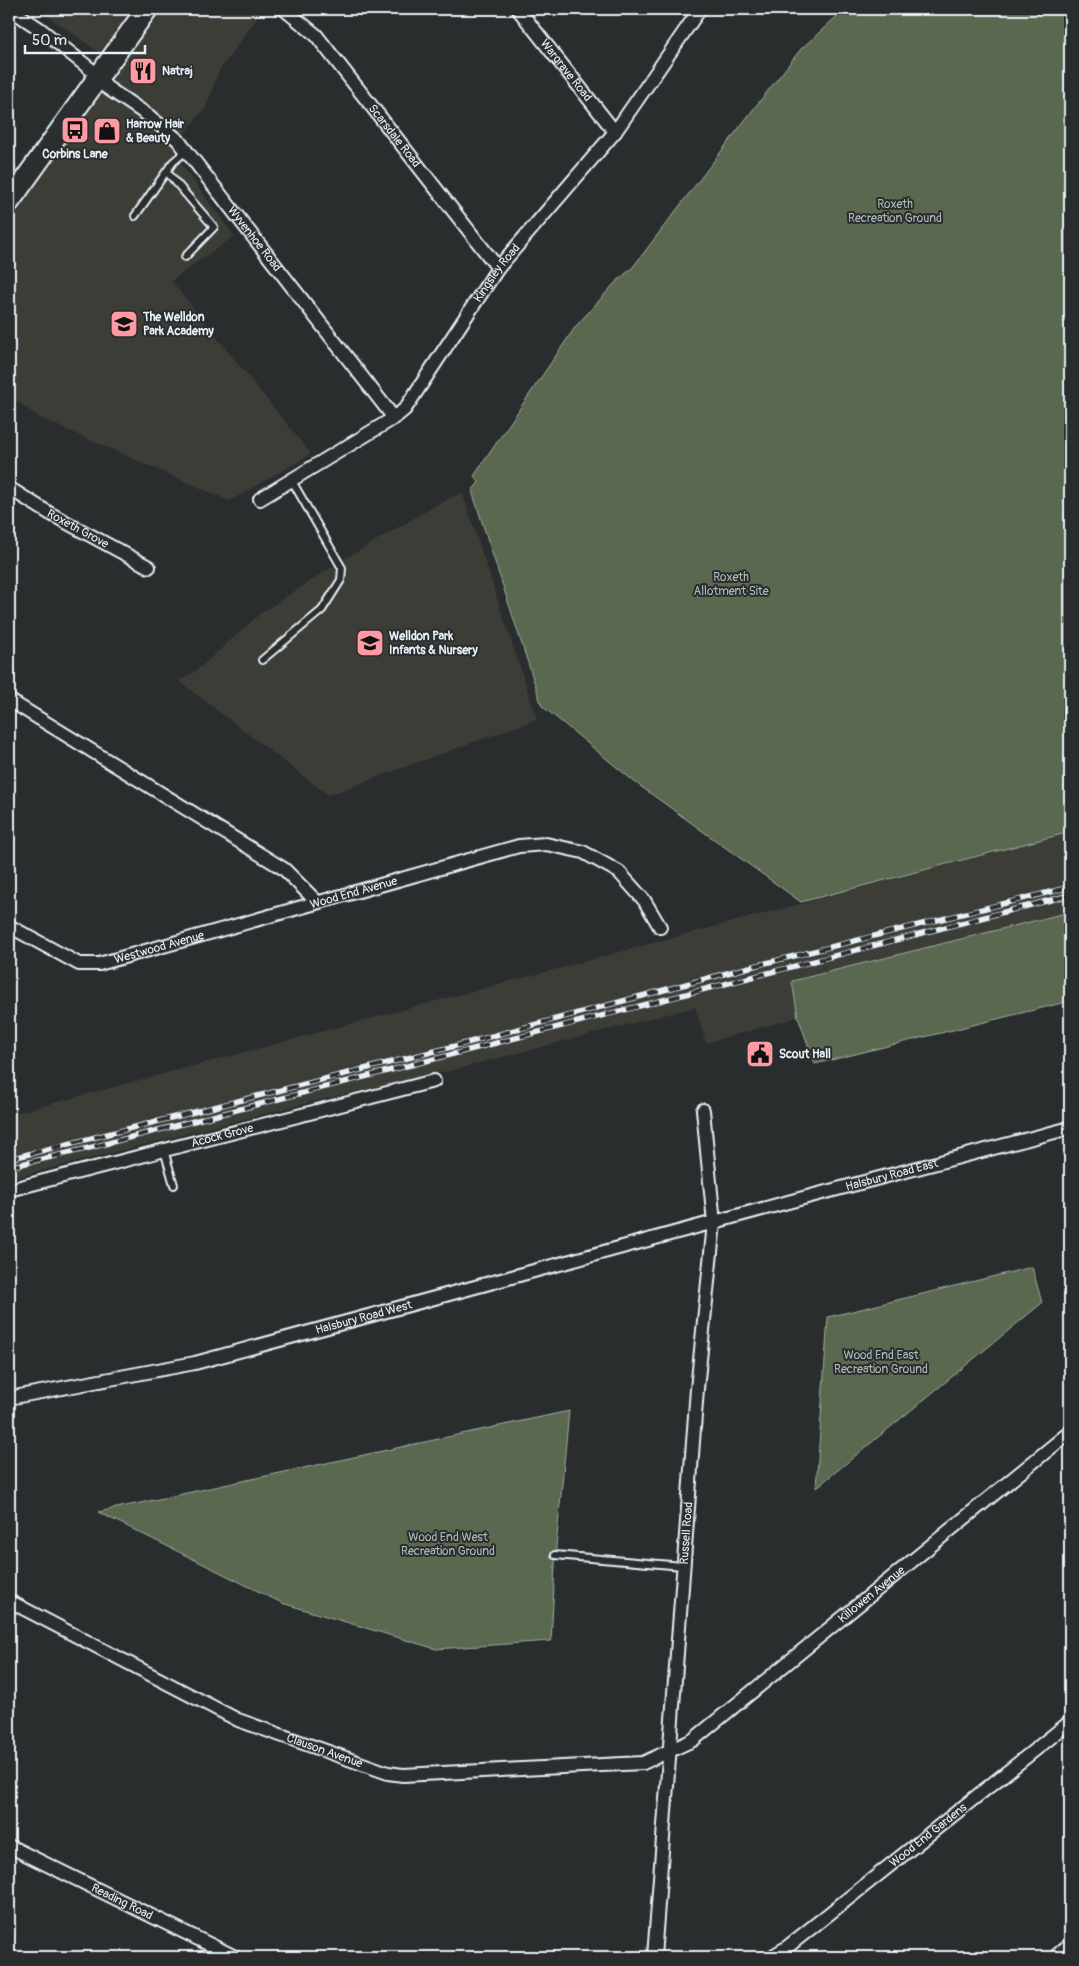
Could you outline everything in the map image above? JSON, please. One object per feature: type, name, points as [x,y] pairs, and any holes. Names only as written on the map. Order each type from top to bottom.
[{"type":"main road","points":[[9,202],[147,9]]},
{"type":"street","name":"Wyvenhoe Road","points":[[10,9],[40,29],[99,76],[106,87],[149,116],[178,140],[394,418]]},
{"type":"street","name":"Scarsdale Road","points":[[284,9],[316,35],[498,268]]},
{"type":"street","name":"Wargrave Road","points":[[518,9],[615,132]]},
{"type":"street","name":"Kingsley Road","points":[[260,498],[292,481],[394,418],[405,409],[498,268],[615,132],[700,9]]},
{"type":"street","name":"Roxeth Grove","points":[[9,488],[49,513],[149,567]]},
{"type":"street","name":"Wood End Avenue","points":[[9,700],[284,869],[316,902],[519,846],[546,844],[583,852],[619,872],[644,900],[660,927]]},
{"type":"street","name":"Westwood Avenue","points":[[9,926],[79,964],[99,964],[316,902]]},
{"type":"street","name":"Acock Grove","points":[[9,1190],[434,1081]]},
{"type":"street","name":"Russell Road","points":[[654,1957],[668,1752],[697,1389],[714,1223],[703,1110]]},
{"type":"street","name":"Halsbury Road East","points":[[714,1223],[1070,1128]]},
{"type":"street","name":"Halsbury Road West","points":[[9,1398],[195,1364],[714,1223]]},
{"type":"street","name":"Killowen Avenue","points":[[668,1752],[693,1740],[1070,1432]]},
{"type":"street","name":"Clauson Avenue","points":[[9,1601],[238,1720],[388,1773],[403,1775],[644,1763],[668,1752]]},
{"type":"street","name":"Wood End Gardens","points":[[771,1957],[789,1953],[1070,1722]]},
{"type":"street","name":"Reading Road","points":[[9,1846],[235,1957]]},
{"type":"street","points":[[1055,1957],[1070,1944]]},
{"type":"lane","points":[[135,216],[173,162],[186,151]]},
{"type":"lane","points":[[167,172],[214,227],[185,257]]},
{"type":"lane","points":[[262,660],[322,610],[341,580],[342,568],[292,481]]},
{"type":"lane","points":[[164,1150],[174,1185]]},
{"type":"lane","points":[[555,1555],[683,1566]]},
{"type":"shaded area","points":[[38,9],[263,9],[219,71],[206,107],[185,132],[174,154],[234,236],[171,281],[311,454],[230,501],[42,419],[9,396],[9,162],[33,178],[113,62]]},
{"type":"shaded area","name":"Welldon Park Infants & Nursery","points":[[462,492],[537,719],[328,795],[179,681],[195,672],[261,613],[343,560]]},
{"type":"shaded area","points":[[1070,832],[1070,1001],[815,1064],[798,1017],[706,1043],[695,1007],[449,1071],[315,1101],[9,1179],[9,1115]]},
{"type":"green space","points":[[845,9],[1070,9],[1070,832],[801,902],[636,783],[542,706],[472,491],[479,482],[474,476],[576,326],[615,283],[633,267],[801,49]]},
{"type":"green space","points":[[1070,912],[1070,1001],[815,1064],[798,1017],[792,981]]},
{"type":"green space","name":"Wood End East Recreation Ground","points":[[1032,1267],[1042,1303],[816,1488],[828,1317]]},
{"type":"green space","name":"Wood End West Recreation Ground","points":[[569,1411],[556,1547],[551,1641],[436,1649],[282,1603],[98,1512]]},
{"type":"railway","points":[[9,1159],[459,1045],[746,968],[1070,887]]},
{"type":"railway","points":[[9,1167],[1070,895]]},
{"type":"place","name":"Natraj","points":[[143,71]]},
{"type":"place","name":"Corbins Lane","points":[[75,130]]},
{"type":"place","name":"Harrow Hair & Beauty","points":[[107,131]]},
{"type":"place","name":"The Welldon Park Academy","points":[[124,324]]},
{"type":"place","name":"Welldon Park Infants & Nursery","points":[[370,643]]},
{"type":"place","name":"Scout Hall","points":[[760,1054]]},
{"type":"park label","name":"Roxeth Recreation Ground","points":[[895,211]]},
{"type":"park label","name":"Roxeth Allotment Site","points":[[731,584]]}]
